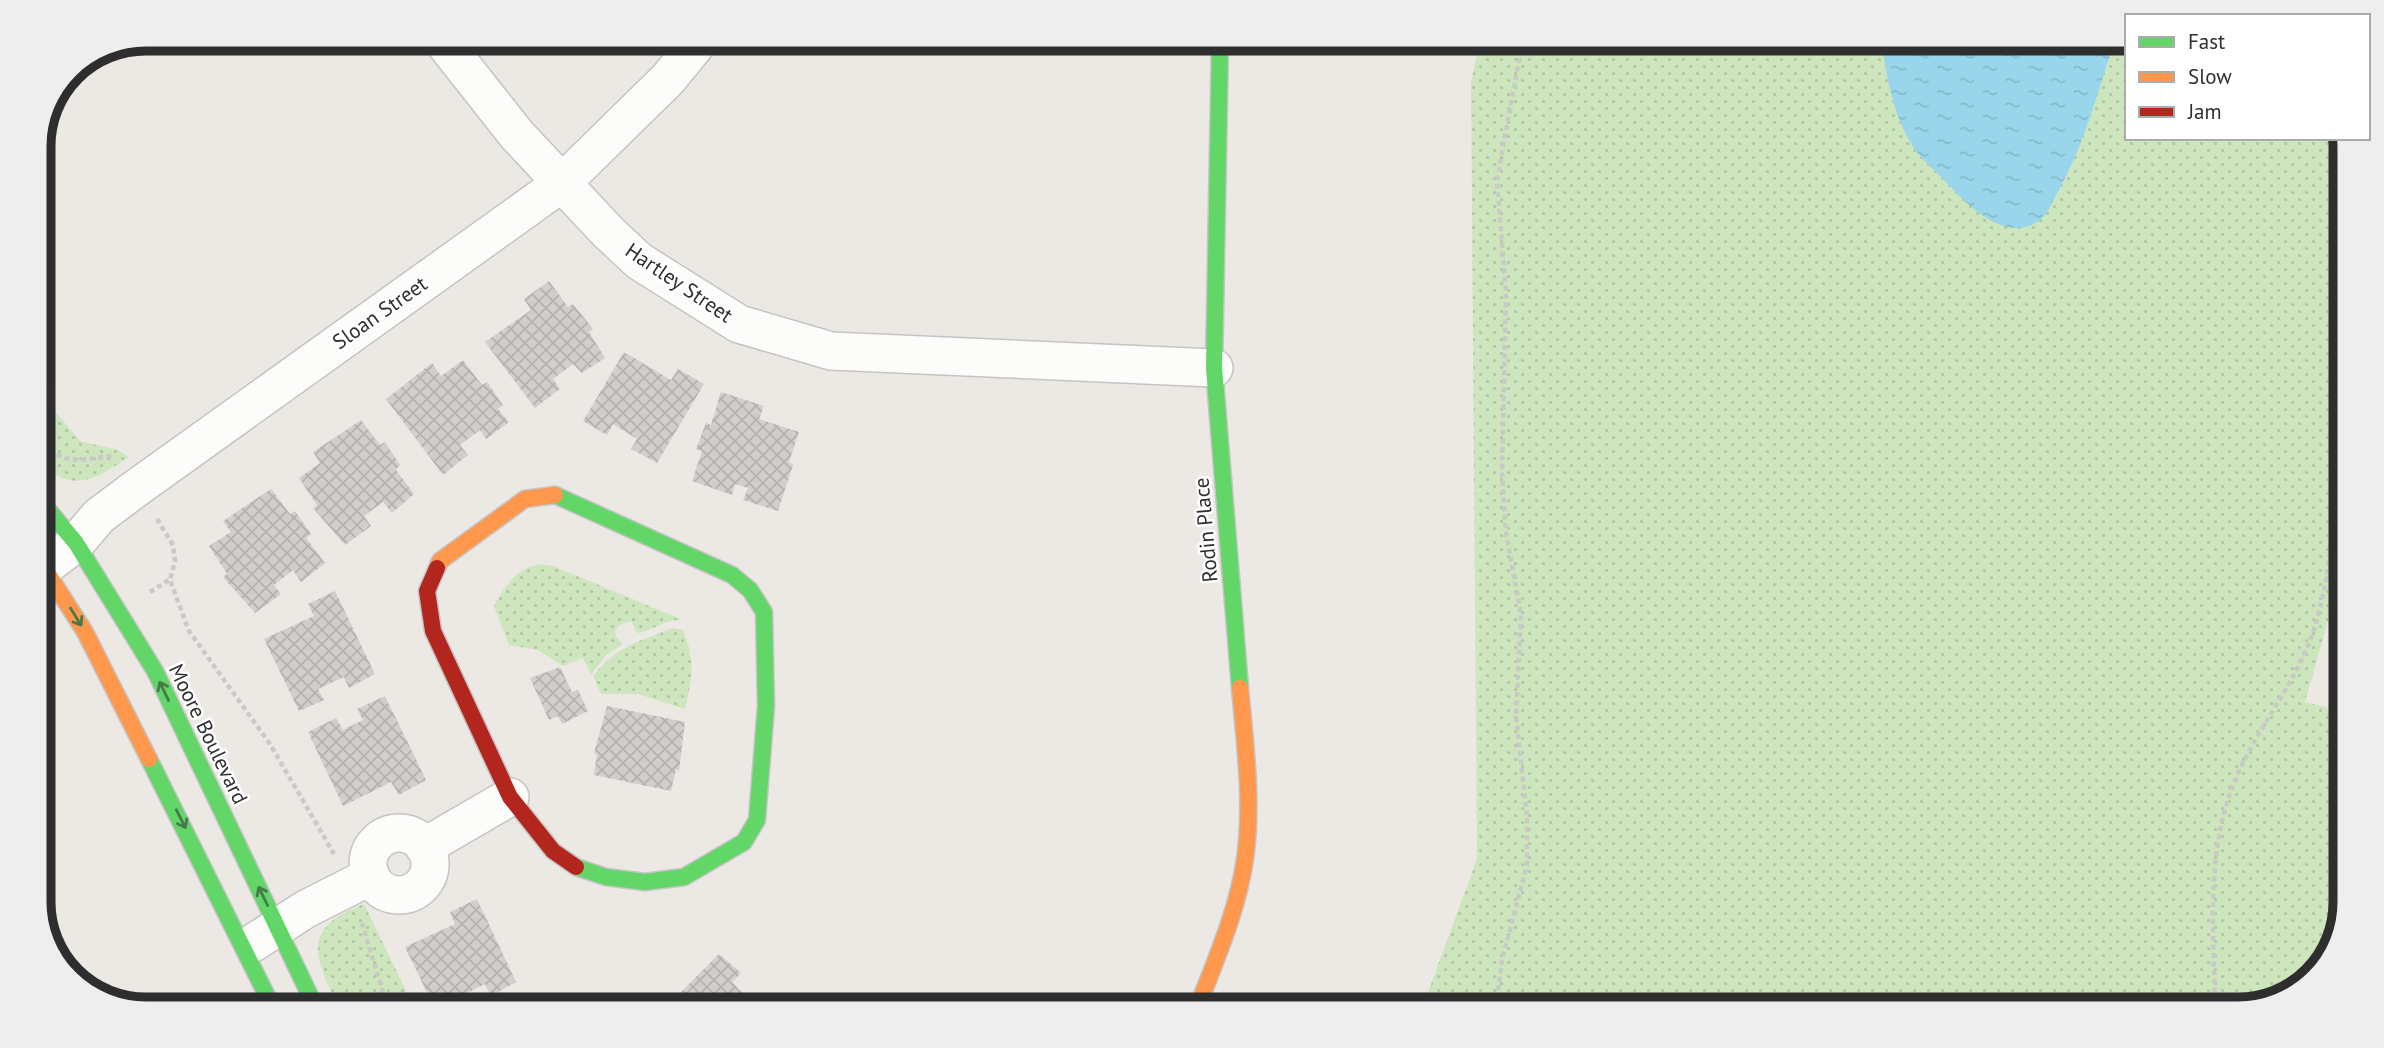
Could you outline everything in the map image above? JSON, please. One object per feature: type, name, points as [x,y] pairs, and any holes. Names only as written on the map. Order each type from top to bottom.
[{"type":"street","name":"Hartley Street","points":[[451,51],[517,135],[639,261],[739,324],[831,351],[1214,368]]},
{"type":"street","name":"Sloan Street","points":[[51,558],[76,543],[99,516],[146,481],[562,183],[668,79],[691,51]]},
{"type":"street","name":"Rodin Place","points":[[1201,997],[1224,937],[1245,859],[1248,783],[1214,368],[1220,51]]},
{"type":"street","points":[[555,495],[732,575],[750,590],[764,612],[766,706],[757,820],[744,842],[684,877],[645,882],[606,877],[577,868],[552,851],[510,797],[433,631],[428,591],[440,561],[525,499],[555,495]]},
{"type":"street","name":"Moore Boulevard","points":[[51,513],[76,543],[155,671],[311,997]]},
{"type":"street","points":[[51,579],[85,632],[246,947],[269,997]]},
{"type":"street","points":[[246,947],[306,909],[360,883],[392,894],[412,891],[421,885],[430,866],[424,846],[510,797]]},
{"type":"path","points":[[1497,997],[1502,960],[1527,865],[1527,816],[1516,716],[1521,615],[1506,532],[1502,473],[1506,292],[1497,180],[1521,51]]},
{"type":"path","points":[[51,452],[78,461],[109,456],[118,465]]},
{"type":"path","points":[[2215,997],[2213,903],[2222,813],[2240,768],[2299,663],[2316,626],[2327,582],[2333,494]]},
{"type":"path","points":[[155,517],[173,545],[175,561],[170,580],[188,631],[270,744],[340,864],[360,883],[366,933],[384,997]]},
{"type":"path","points":[[141,598],[170,580]]},
{"type":"green space","points":[[1477,51],[2125,51],[2125,140],[2333,140],[2333,603],[2305,702],[2333,709],[2333,903],[2326,939],[2301,974],[2269,992],[2239,997],[1426,997],[1477,859],[1471,83]]},
{"type":"green space","points":[[51,406],[80,441],[118,450],[129,457],[95,477],[84,480],[62,478],[51,471]]},
{"type":"green space","points":[[541,564],[553,566],[683,620],[670,621],[637,633],[631,621],[621,624],[615,630],[616,637],[623,644],[606,655],[591,675],[583,658],[563,666],[538,650],[509,645],[494,606],[518,574]]},
{"type":"green space","points":[[672,628],[683,630],[690,651],[691,678],[685,709],[638,694],[601,694],[593,676],[603,665],[629,646]]},
{"type":"green space","points":[[364,904],[409,997],[334,997],[322,969],[318,943],[322,932],[331,922]]},
{"type":"water","points":[[1883,51],[2111,51],[2094,105],[2064,181],[2043,217],[2030,226],[2017,228],[2003,226],[1977,211],[1922,158],[1910,142],[1899,119],[1888,82]]},
{"type":"building","points":[[549,281],[568,307],[573,304],[593,329],[589,332],[605,358],[582,373],[573,364],[553,379],[560,389],[535,408],[485,342],[531,310],[524,299]]},
{"type":"building","points":[[624,352],[671,380],[678,369],[704,384],[657,463],[631,449],[637,439],[613,424],[607,435],[583,421]]},
{"type":"building","points":[[463,360],[482,385],[487,382],[503,405],[498,409],[509,422],[486,439],[480,430],[460,445],[468,455],[443,475],[386,399],[432,363],[441,376]]},
{"type":"building","points":[[721,392],[764,406],[759,419],[799,432],[789,462],[793,465],[778,511],[743,500],[748,488],[735,484],[732,495],[692,481],[702,451],[696,449],[706,423],[711,425]]},
{"type":"building","points":[[361,420],[380,445],[385,442],[400,465],[396,470],[414,494],[392,513],[383,502],[364,516],[371,526],[345,545],[313,508],[317,505],[299,478],[320,463],[313,452]]},
{"type":"building","points":[[271,489],[290,514],[295,511],[311,534],[306,538],[325,563],[301,582],[293,570],[274,585],[281,594],[255,613],[223,577],[227,574],[209,546],[231,532],[223,521]]},
{"type":"building","points":[[335,591],[375,674],[349,688],[344,677],[318,689],[324,700],[299,711],[264,639],[314,616],[308,604]]},
{"type":"building","points":[[560,667],[572,692],[578,690],[588,711],[562,724],[558,716],[549,720],[530,678]]},
{"type":"building","points":[[385,696],[426,780],[399,795],[391,782],[343,806],[308,732],[336,718],[343,730],[363,720],[357,709]]},
{"type":"building","points":[[607,706],[685,722],[679,771],[676,769],[671,791],[594,775],[597,754],[594,753]]},
{"type":"building","points":[[477,899],[516,982],[491,996],[485,984],[459,997],[429,997],[405,947],[455,924],[450,912]]},
{"type":"building","points":[[719,954],[741,973],[732,982],[747,997],[676,997]]},
{"type":"traffic: fast","points":[[1220,51],[1214,368],[1240,688]]},
{"type":"traffic: fast","points":[[555,495],[732,575],[750,590],[764,612],[766,706],[757,820],[744,842],[684,877],[645,882],[606,877],[576,867]]},
{"type":"traffic: fast","points":[[51,513],[76,543],[155,671],[311,997]]},
{"type":"traffic: fast","points":[[149,759],[268,997]]},
{"type":"traffic: slow","points":[[437,568],[440,561],[525,499],[555,495]]},
{"type":"traffic: slow","points":[[51,579],[85,632],[149,759]]},
{"type":"traffic: slow","points":[[1202,997],[1232,915],[1245,859],[1248,795],[1240,688]]},
{"type":"traffic: jam","points":[[437,568],[427,591],[433,631],[510,797],[553,851],[576,867]]}]
